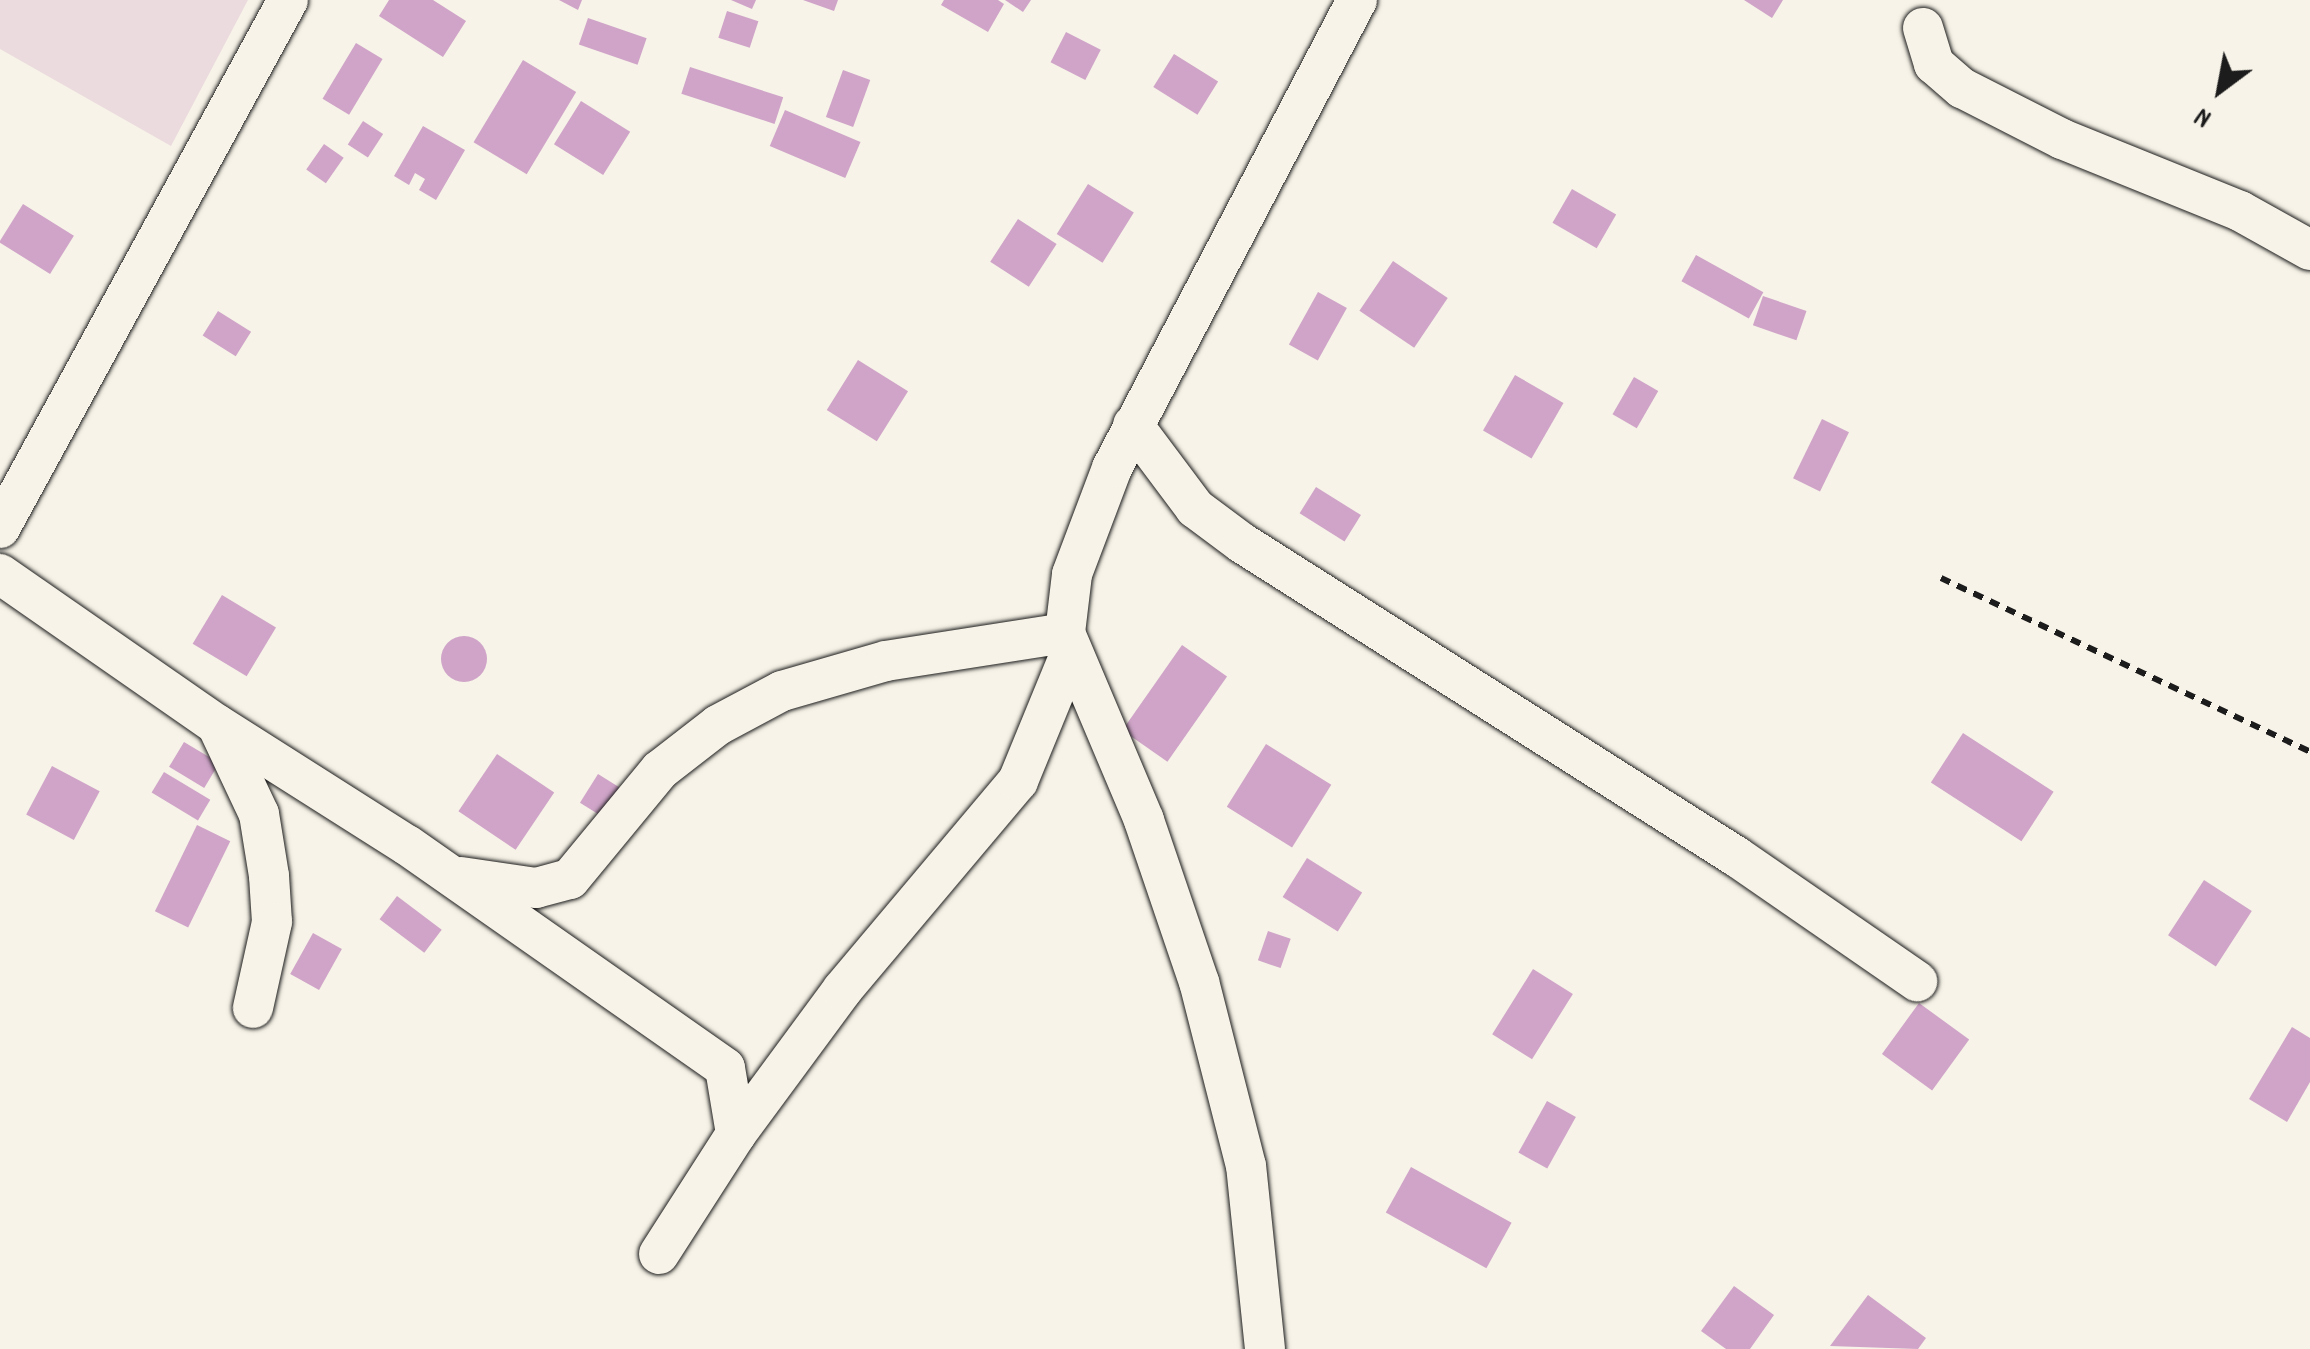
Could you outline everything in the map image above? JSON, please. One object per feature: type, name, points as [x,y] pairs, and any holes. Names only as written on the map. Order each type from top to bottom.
[{"type":"street","points":[[5,504],[288,0]]},
{"type":"street","points":[[660,1254],[736,1134],[842,990],[1018,781],[1068,644],[1072,574],[1133,424],[1358,0]]},
{"type":"street","points":[[1923,28],[1934,64],[1962,88],[2096,154],[2240,211],[2310,250]]},
{"type":"street","points":[[1133,424],[1194,508],[1242,543],[1737,857],[1917,981]]},
{"type":"street","points":[[0,574],[216,724],[452,876],[725,1068],[736,1134]]},
{"type":"street","points":[[452,876],[536,888],[570,880],[660,770],[718,725],[782,691],[901,658],[1068,644]]},
{"type":"street","points":[[1068,644],[1144,820],[1199,982],[1246,1166],[1266,1349]]},
{"type":"street","points":[[216,724],[259,814],[269,876],[272,922],[253,1008]]},
{"type":"path","points":[[1942,578],[2310,752]]},
{"type":"shaded area","points":[[0,0],[248,0],[171,146],[0,49]]},
{"type":"building","points":[[389,0],[433,0],[466,21],[443,57],[379,16]]},
{"type":"building","points":[[559,0],[582,0],[578,10]]},
{"type":"building","points":[[731,0],[756,0],[752,9]]},
{"type":"building","points":[[803,0],[838,0],[834,11]]},
{"type":"building","points":[[944,0],[998,0],[1004,4],[988,32],[941,5]]},
{"type":"building","points":[[1005,0],[1031,0],[1023,12]]},
{"type":"building","points":[[1744,0],[1783,0],[1772,18]]},
{"type":"building","points":[[727,11],[758,21],[750,48],[718,38]]},
{"type":"building","points":[[588,18],[647,38],[638,65],[579,44]]},
{"type":"building","points":[[1066,32],[1101,50],[1085,80],[1051,62]]},
{"type":"building","points":[[356,43],[383,59],[349,115],[323,99]]},
{"type":"building","points":[[1174,54],[1218,82],[1197,115],[1153,87]]},
{"type":"building","points":[[523,60],[576,92],[527,174],[474,142]]},
{"type":"building","points":[[690,67],[783,97],[775,124],[681,94]]},
{"type":"building","points":[[843,70],[870,80],[853,127],[826,117]]},
{"type":"building","points":[[581,101],[630,132],[603,175],[554,144]]},
{"type":"building","points":[[785,110],[860,142],[845,178],[770,146]]},
{"type":"building","points":[[363,121],[383,134],[368,158],[348,144]]},
{"type":"building","points":[[423,126],[465,150],[436,200],[419,190],[425,179],[415,173],[409,185],[394,176]]},
{"type":"building","points":[[324,144],[344,158],[326,183],[306,169]]},
{"type":"building","points":[[1088,184],[1134,213],[1103,263],[1057,234]]},
{"type":"building","points":[[1572,189],[1616,214],[1597,248],[1552,223]]},
{"type":"building","points":[[23,204],[74,236],[50,274],[0,243]]},
{"type":"building","points":[[1018,219],[1057,244],[1029,287],[990,262]]},
{"type":"building","points":[[1696,255],[1763,292],[1749,319],[1681,281]]},
{"type":"building","points":[[1393,261],[1448,298],[1414,348],[1359,311]]},
{"type":"building","points":[[1318,292],[1347,308],[1318,360],[1289,344]]},
{"type":"building","points":[[1763,296],[1806,311],[1796,340],[1753,325]]},
{"type":"building","points":[[218,311],[251,332],[236,356],[203,336]]},
{"type":"building","points":[[858,360],[908,391],[877,441],[827,410]]},
{"type":"building","points":[[1515,375],[1563,403],[1531,458],[1483,430]]},
{"type":"building","points":[[1634,377],[1658,391],[1637,428],[1612,414]]},
{"type":"building","points":[[1822,419],[1849,432],[1820,491],[1793,478]]},
{"type":"building","points":[[1316,487],[1361,515],[1345,541],[1300,513]]},
{"type":"building","points":[[222,595],[276,627],[247,676],[193,644]]},
{"type":"building","points":[[464,636],[480,643],[487,659],[480,675],[464,682],[448,675],[441,659],[448,643]]},
{"type":"building","points":[[1182,645],[1227,677],[1167,762],[1122,730]]},
{"type":"building","points":[[1963,733],[2054,792],[2021,841],[1931,782]]},
{"type":"building","points":[[184,742],[219,763],[204,788],[169,767]]},
{"type":"building","points":[[1266,744],[1331,785],[1292,848],[1227,807]]},
{"type":"building","points":[[497,754],[554,793],[516,850],[458,811]]},
{"type":"building","points":[[52,766],[100,791],[74,840],[26,815]]},
{"type":"building","points":[[164,772],[210,800],[198,820],[152,793]]},
{"type":"building","points":[[598,774],[619,787],[601,816],[580,803]]},
{"type":"building","points":[[197,825],[230,841],[188,928],[155,911]]},
{"type":"building","points":[[1307,858],[1362,892],[1338,931],[1283,897]]},
{"type":"building","points":[[2204,880],[2252,911],[2216,966],[2168,935]]},
{"type":"building","points":[[397,896],[442,930],[424,953],[380,919]]},
{"type":"building","points":[[1268,931],[1291,939],[1281,968],[1258,960]]},
{"type":"building","points":[[313,933],[342,949],[319,990],[290,974]]},
{"type":"building","points":[[1533,969],[1573,994],[1532,1059],[1492,1034]]},
{"type":"building","points":[[1919,1003],[1969,1039],[1932,1090],[1882,1054]]},
{"type":"building","points":[[2292,1027],[2310,1038],[2310,1082],[2287,1122],[2249,1099]]},
{"type":"building","points":[[1547,1101],[1576,1117],[1547,1169],[1518,1153]]},
{"type":"building","points":[[1411,1167],[1512,1223],[1486,1268],[1386,1212]]},
{"type":"building","points":[[1734,1286],[1774,1315],[1750,1349],[1726,1349],[1701,1331]]},
{"type":"building","points":[[1868,1295],[1926,1338],[1918,1349],[1830,1346]]}]
